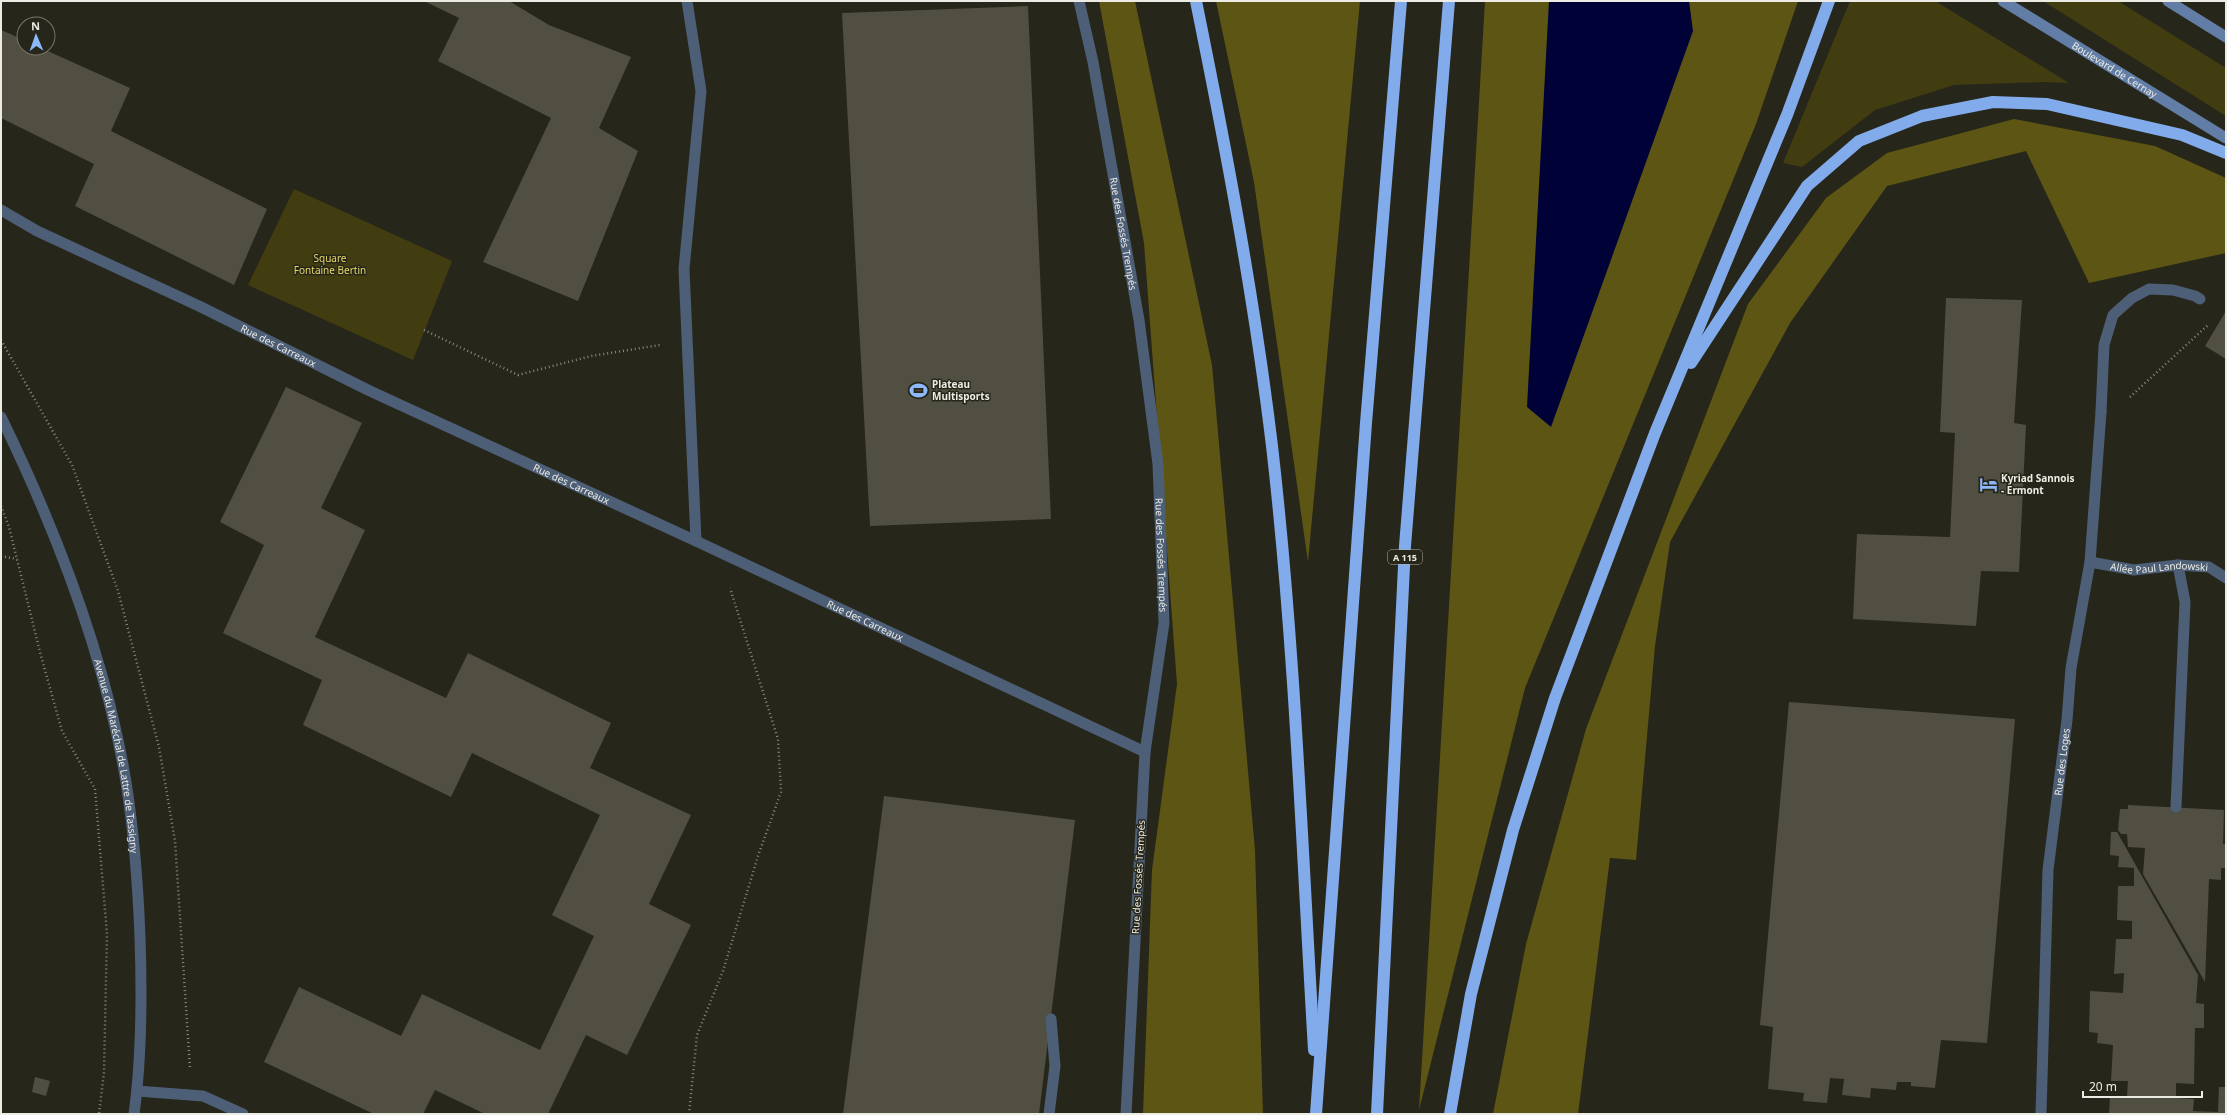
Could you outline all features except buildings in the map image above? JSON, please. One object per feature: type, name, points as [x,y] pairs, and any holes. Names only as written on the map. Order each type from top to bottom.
[{"type":"highway","points":[[1196,1],[1227,152],[1251,291],[1273,453],[1286,577],[1317,1097]]},
{"type":"highway","points":[[1316,1114],[1367,416],[1401,1]]},
{"type":"highway","name":"A 115","points":[[1377,1114],[1405,546],[1449,1]]},
{"type":"highway","points":[[1450,1114],[1471,994],[1513,830],[1555,698],[1598,580],[1655,433],[1787,115],[1829,1]]},
{"type":"highway","points":[[1673,391],[1807,186],[1860,141],[1922,116],[1993,102],[2047,104],[2182,135],[2226,153]]},
{"type":"main road","name":"Boulevard de Cernay","points":[[2004,1],[2226,138]]},
{"type":"main road","points":[[2168,1],[2226,37]]},
{"type":"street","points":[[687,1],[701,91],[684,269],[696,541]]},
{"type":"street","name":"Rue des Fossés Trempés","points":[[1078,1],[1093,62],[1139,320],[1158,464],[1164,623],[1145,752],[1126,1114]]},
{"type":"street","name":"Rue des Carreaux","points":[[1,210],[38,231],[199,306],[370,391],[696,541],[1145,752]]},
{"type":"street","name":"Rue des Loges","points":[[2041,1114],[2048,870],[2067,720],[2071,668],[2090,562],[2101,412],[2104,344],[2113,315],[2132,298],[2149,289],[2173,290],[2195,296],[2200,299]]},
{"type":"street","name":"Avenue du Maréchal de Lattre de Tassigny","points":[[1,417],[48,520],[76,591],[104,687],[118,744],[131,822],[138,903],[141,1025],[134,1114]]},
{"type":"street","name":"Allée Paul Landowski","points":[[2090,562],[2134,570],[2178,565],[2209,567],[2226,578]]},
{"type":"street","points":[[2176,808],[2185,602],[2178,565]]},
{"type":"street","points":[[1049,1114],[1055,1066],[1050,1019]]},
{"type":"street","points":[[137,1091],[203,1096],[243,1114]]},
{"type":"path","points":[[2101,412],[2132,395],[2171,358],[2206,329],[2210,322]]},
{"type":"path","points":[[424,330],[518,375],[591,356],[687,341]]},
{"type":"path","points":[[1,506],[9,527],[62,731],[95,788],[107,934],[104,1072],[99,1114]]},
{"type":"path","points":[[688,1114],[697,1035],[723,971],[758,856],[781,792],[778,740],[738,608],[715,550]]},
{"type":"path","points":[[1,556],[17,559]]},
{"type":"green space","points":[[1850,1],[1935,1],[2069,83],[2045,82],[1954,85],[1875,110],[1802,167],[1783,163]]},
{"type":"green space","points":[[2043,1],[2118,1],[2226,68],[2226,116]]},
{"type":"green space","name":"Square Fontaine Bertin","points":[[294,189],[452,261],[413,360],[248,285]]},
{"type":"shaded area","points":[[1099,1],[1135,1],[1212,365],[1255,850],[1263,1114],[1143,1114],[1152,870],[1177,684],[1144,243]]},
{"type":"shaded area","points":[[1216,1],[1360,1],[1308,562],[1254,182]]},
{"type":"shaded area","points":[[1485,1],[1798,1],[1756,124],[1525,688],[1419,1110]]},
{"type":"shaded area","points":[[1549,1],[1689,1],[1693,31],[1551,427],[1527,407]]},
{"type":"shaded area","points":[[2014,119],[2155,146],[2226,178],[2226,253],[2089,283],[2026,151],[1887,186],[1790,323],[1670,542],[1655,646],[1636,860],[1610,858],[1578,1114],[1493,1114],[1526,944],[1586,729],[1748,304],[1826,198],[1887,153]]},
{"type":"place","name":"Plateau Multisports","points":[[919,390]]},
{"type":"place","name":"Kyriad Sannois - Ermont","points":[[1988,484]]}]
